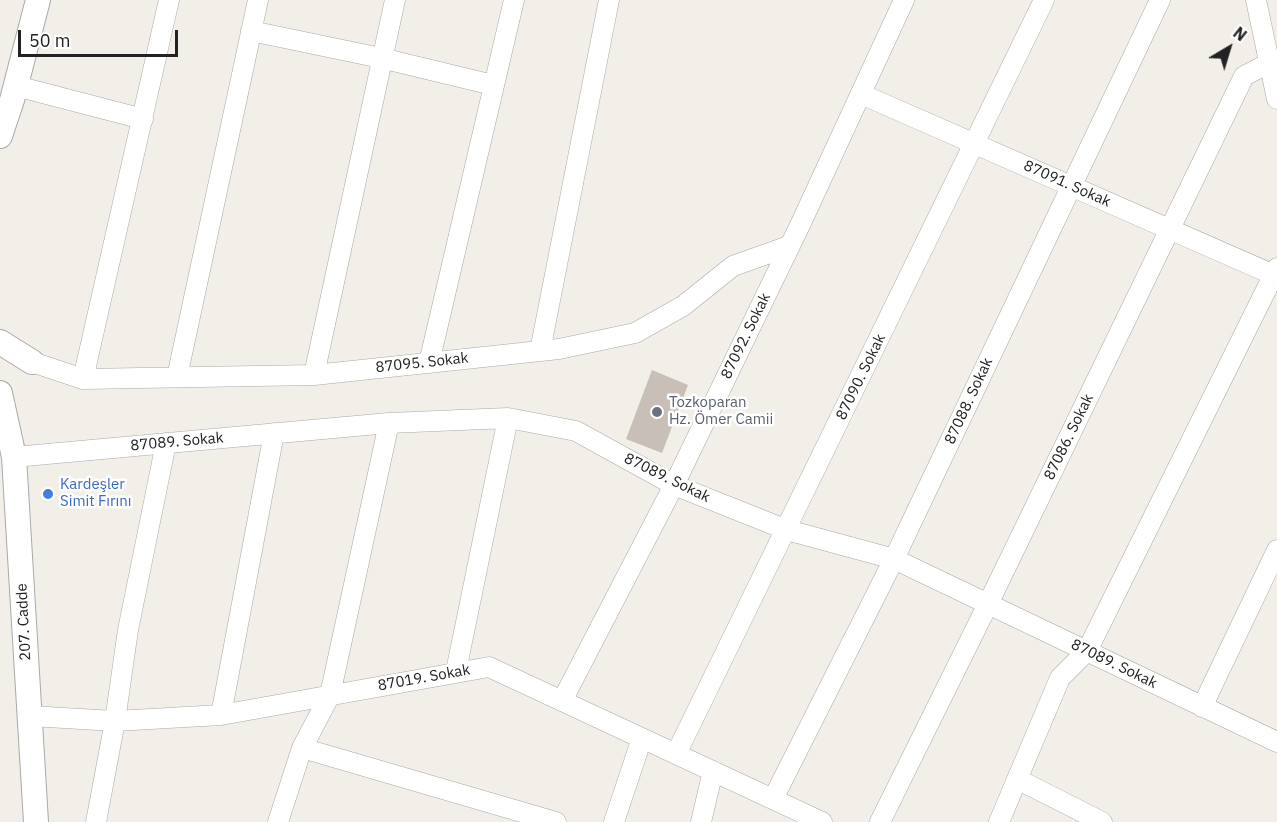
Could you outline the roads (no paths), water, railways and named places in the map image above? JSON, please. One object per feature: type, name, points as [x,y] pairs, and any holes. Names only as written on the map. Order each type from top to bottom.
[{"type":"street","points":[[0,136],[9,94],[38,0]]},
{"type":"street","points":[[83,379],[169,0]]},
{"type":"street","points":[[177,377],[258,0]]},
{"type":"street","points":[[314,375],[381,58],[396,0]]},
{"type":"street","points":[[429,363],[514,0]]},
{"type":"street","points":[[540,351],[609,0]]},
{"type":"street","name":"87092. Sokak","points":[[562,701],[674,485],[904,0]]},
{"type":"street","name":"87090. Sokak","points":[[676,754],[1044,0]]},
{"type":"street","name":"87088. Sokak","points":[[773,799],[894,559],[1160,0]]},
{"type":"street","points":[[1256,0],[1273,63],[1277,99]]},
{"type":"street","points":[[250,31],[381,58],[493,85]]},
{"type":"street","name":"87086. Sokak","points":[[880,822],[1244,76],[1273,63]]},
{"type":"street","points":[[9,94],[143,119]]},
{"type":"street","name":"87091. Sokak","points":[[861,94],[1170,229],[1275,272]]},
{"type":"street","name":"87095. Sokak","points":[[32,362],[83,379],[314,375],[559,349],[635,333],[683,306],[733,266],[789,246]]},
{"type":"street","points":[[999,822],[1060,678],[1087,651],[1275,272]]},
{"type":"street","points":[[0,342],[32,362]]},
{"type":"street","name":"207. Cadde","points":[[0,393],[14,457],[36,822]]},
{"type":"street","points":[[456,672],[508,418]]},
{"type":"street","name":"87089. Sokak","points":[[14,457],[389,423],[508,418],[576,430],[674,485],[786,530],[894,559],[1277,742]]},
{"type":"street","points":[[278,822],[302,748],[330,694],[389,423]]},
{"type":"street","points":[[221,715],[274,433]]},
{"type":"street","points":[[96,822],[116,721],[128,630],[166,443]]},
{"type":"street","points":[[1202,706],[1277,549]]},
{"type":"street","name":"87019. Sokak","points":[[30,716],[116,721],[221,715],[489,666],[822,822]]},
{"type":"street","points":[[614,822],[642,738]]},
{"type":"street","points":[[302,748],[556,822]]},
{"type":"street","points":[[701,822],[713,771]]},
{"type":"street","points":[[1017,780],[1102,822]]},
{"type":"place","name":"Tozkoparan Hz. Ömer Camii","points":[[657,412]]},
{"type":"place","name":"Kardeşler Simit Fırını","points":[[48,494]]}]
